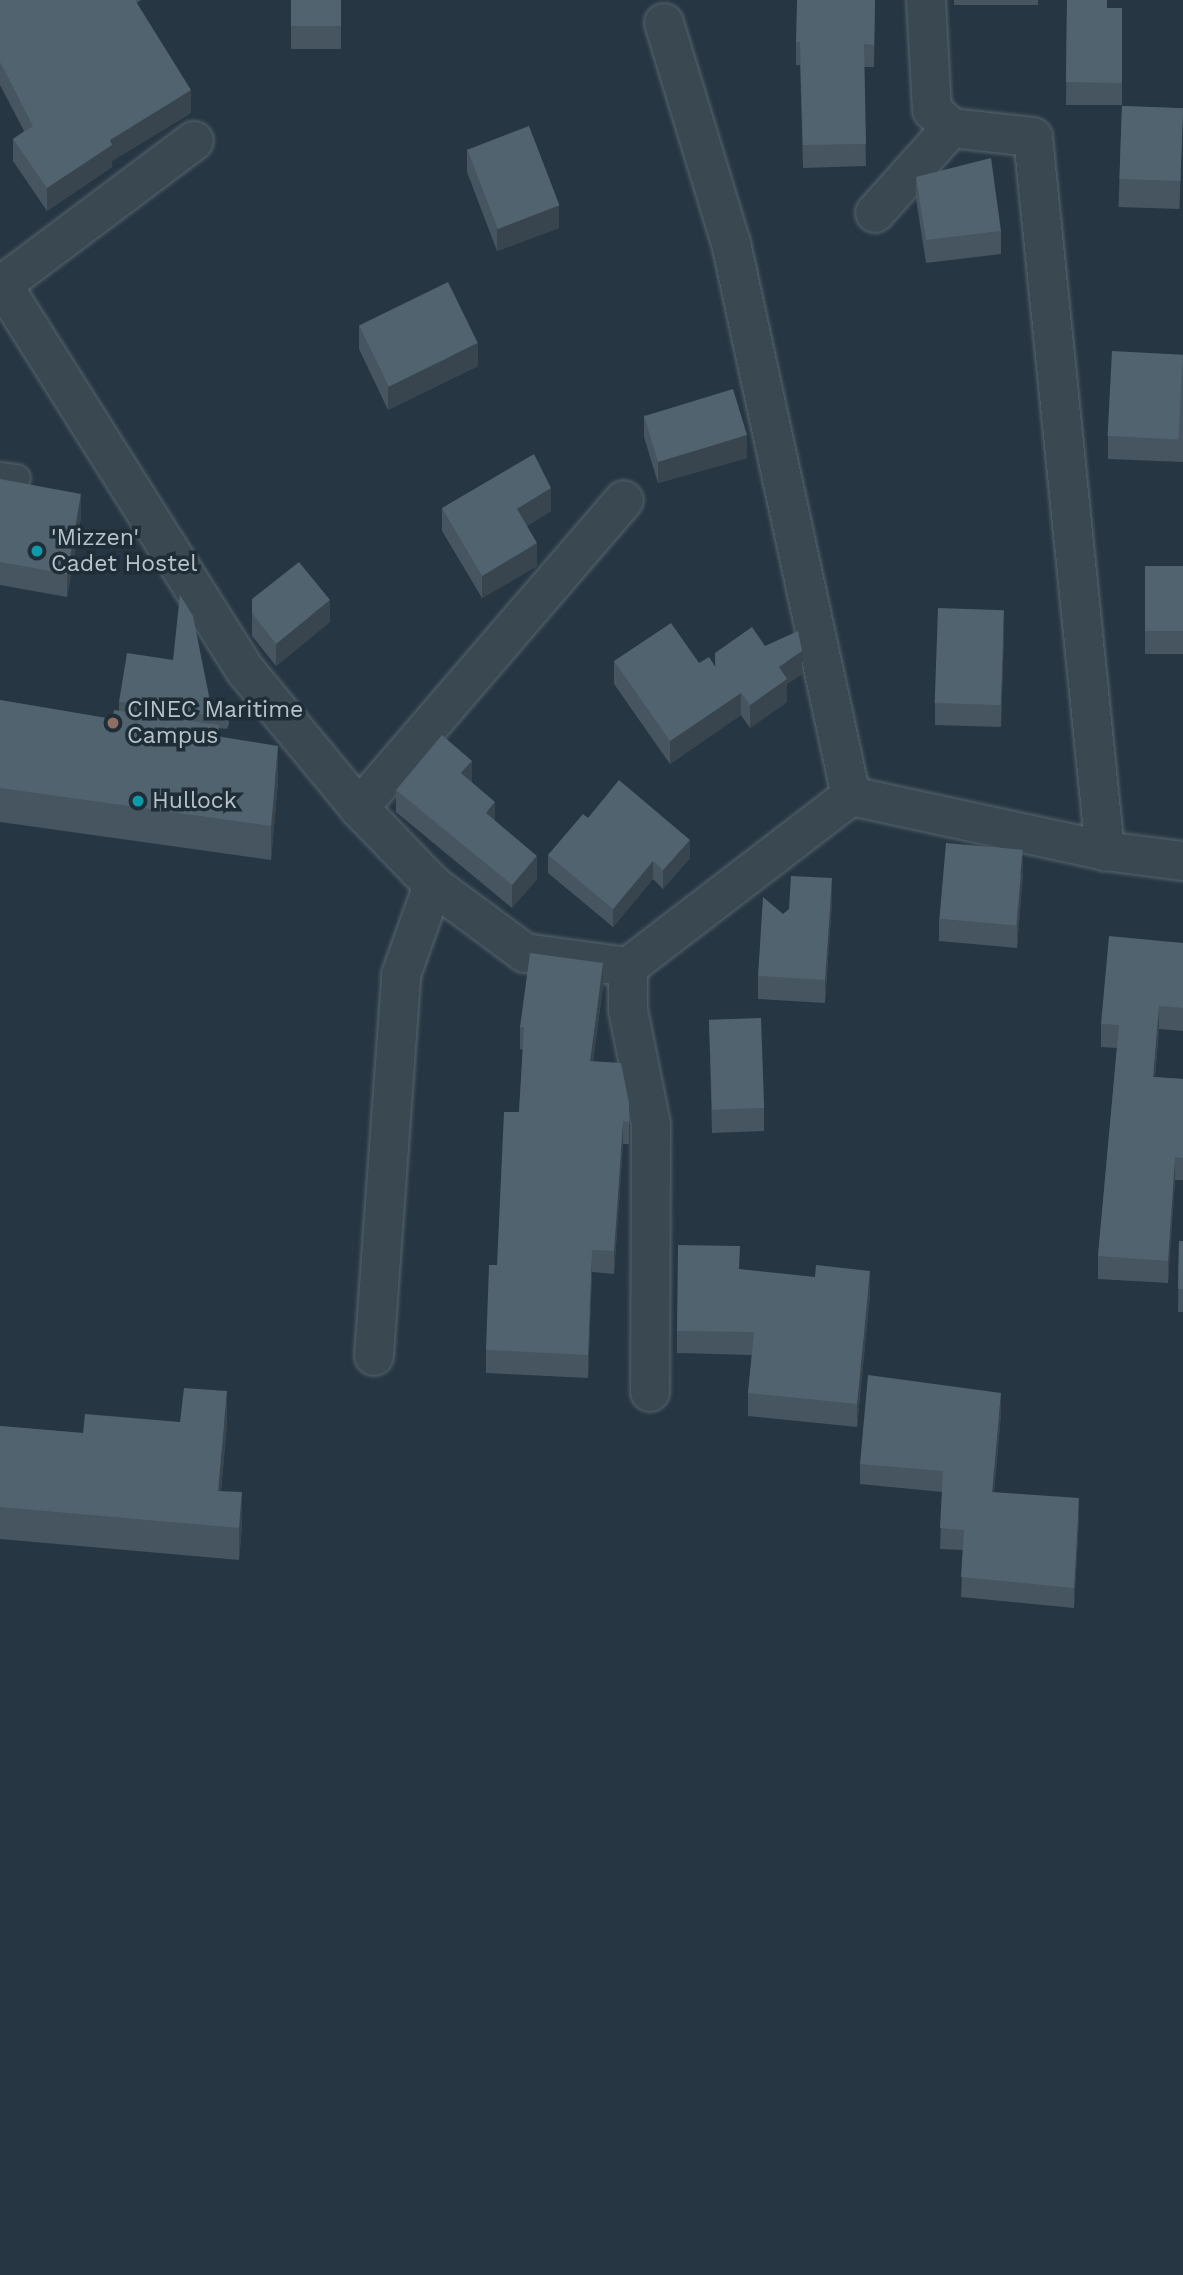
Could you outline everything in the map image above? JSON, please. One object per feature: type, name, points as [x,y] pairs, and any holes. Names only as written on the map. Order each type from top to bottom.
[{"type":"street","points":[[926,0],[933,110],[951,128],[1032,137],[1105,850]]},
{"type":"street","points":[[664,23],[731,243],[851,796]]},
{"type":"street","points":[[875,213],[951,128]]},
{"type":"street","points":[[194,141],[1,283],[295,749],[359,808],[433,885],[525,953],[628,967],[851,796],[1105,850],[1183,861]]},
{"type":"street","points":[[359,808],[624,500]]},
{"type":"street","points":[[374,1356],[401,975],[433,885]]},
{"type":"street","points":[[628,967],[628,1010],[651,1125],[650,1392]]},
{"type":"building","points":[[0,0],[135,0],[191,90],[110,140],[112,145],[47,188],[13,139],[33,126],[0,62]]},
{"type":"building","points":[[291,0],[341,0],[341,26],[291,26]]},
{"type":"building","points":[[797,0],[875,0],[874,45],[864,44],[866,144],[803,145],[800,42],[796,42]]},
{"type":"building","points":[[1067,0],[1107,0],[1107,8],[1122,8],[1122,83],[1066,82]]},
{"type":"building","points":[[1122,106],[1183,108],[1180,181],[1119,179]]},
{"type":"building","points":[[529,126],[559,205],[498,229],[467,150]]},
{"type":"building","points":[[991,158],[1001,231],[926,240],[916,177]]},
{"type":"building","points":[[448,282],[478,343],[389,387],[359,325]]},
{"type":"building","points":[[1112,351],[1183,355],[1178,440],[1108,436]]},
{"type":"building","points":[[733,389],[747,435],[658,462],[644,416]]},
{"type":"building","points":[[534,454],[551,488],[517,509],[537,543],[482,576],[442,508]]},
{"type":"building","name":"'Mizzen' Cadet Hostel","points":[[0,479],[81,494],[67,574],[0,562]]},
{"type":"building","points":[[299,562],[330,600],[276,644],[252,613],[252,599]]},
{"type":"building","points":[[1145,566],[1183,566],[1183,631],[1145,631]]},
{"type":"building","points":[[180,595],[193,616],[212,711],[229,713],[227,718],[119,702],[127,653],[173,660]]},
{"type":"building","points":[[938,608],[1004,610],[1001,705],[935,703]]},
{"type":"building","points":[[671,623],[699,663],[709,657],[716,668],[715,653],[752,627],[765,646],[798,631],[802,651],[779,667],[787,679],[750,705],[741,693],[670,741],[614,661]]},
{"type":"building","points":[[0,700],[112,719],[114,710],[219,725],[216,736],[278,746],[271,826],[0,788]]},
{"type":"building","points":[[442,735],[472,761],[461,773],[495,802],[486,813],[537,856],[512,885],[396,790]]},
{"type":"building","points":[[619,780],[690,840],[663,870],[653,861],[613,909],[548,855],[583,814],[588,818]]},
{"type":"building","points":[[946,843],[1023,850],[1016,925],[939,919]]},
{"type":"building","points":[[791,876],[832,878],[825,980],[758,976],[763,897],[783,914],[789,909]]},
{"type":"building","points":[[1109,936],[1183,943],[1183,1008],[1159,1006],[1153,1077],[1183,1079],[1183,1158],[1175,1157],[1168,1261],[1098,1256],[1119,1025],[1101,1024]]},
{"type":"building","points":[[530,953],[603,963],[590,1061],[621,1063],[629,1103],[629,1122],[623,1121],[614,1251],[592,1250],[588,1355],[486,1350],[489,1265],[497,1265],[504,1112],[519,1112],[524,1027],[520,1027]]},
{"type":"building","points":[[761,1018],[764,1108],[712,1110],[709,1020]]},
{"type":"building","points":[[1179,1241],[1183,1241],[1183,1289],[1178,1289]]},
{"type":"building","points":[[678,1245],[740,1246],[739,1269],[815,1277],[816,1265],[870,1271],[857,1404],[748,1393],[754,1332],[677,1331]]},
{"type":"building","points":[[868,1375],[1001,1393],[992,1492],[1079,1498],[1074,1588],[961,1577],[964,1530],[940,1528],[943,1471],[860,1464]]},
{"type":"building","points":[[184,1388],[227,1391],[218,1491],[242,1492],[239,1528],[0,1507],[0,1426],[83,1433],[85,1414],[180,1422]]},
{"type":"place","name":"'Mizzen' Cadet Hostel","points":[[37,551]]},
{"type":"place","name":"CINEC Maritime Campus","points":[[113,723]]},
{"type":"place","name":"Hullock","points":[[138,801]]}]
